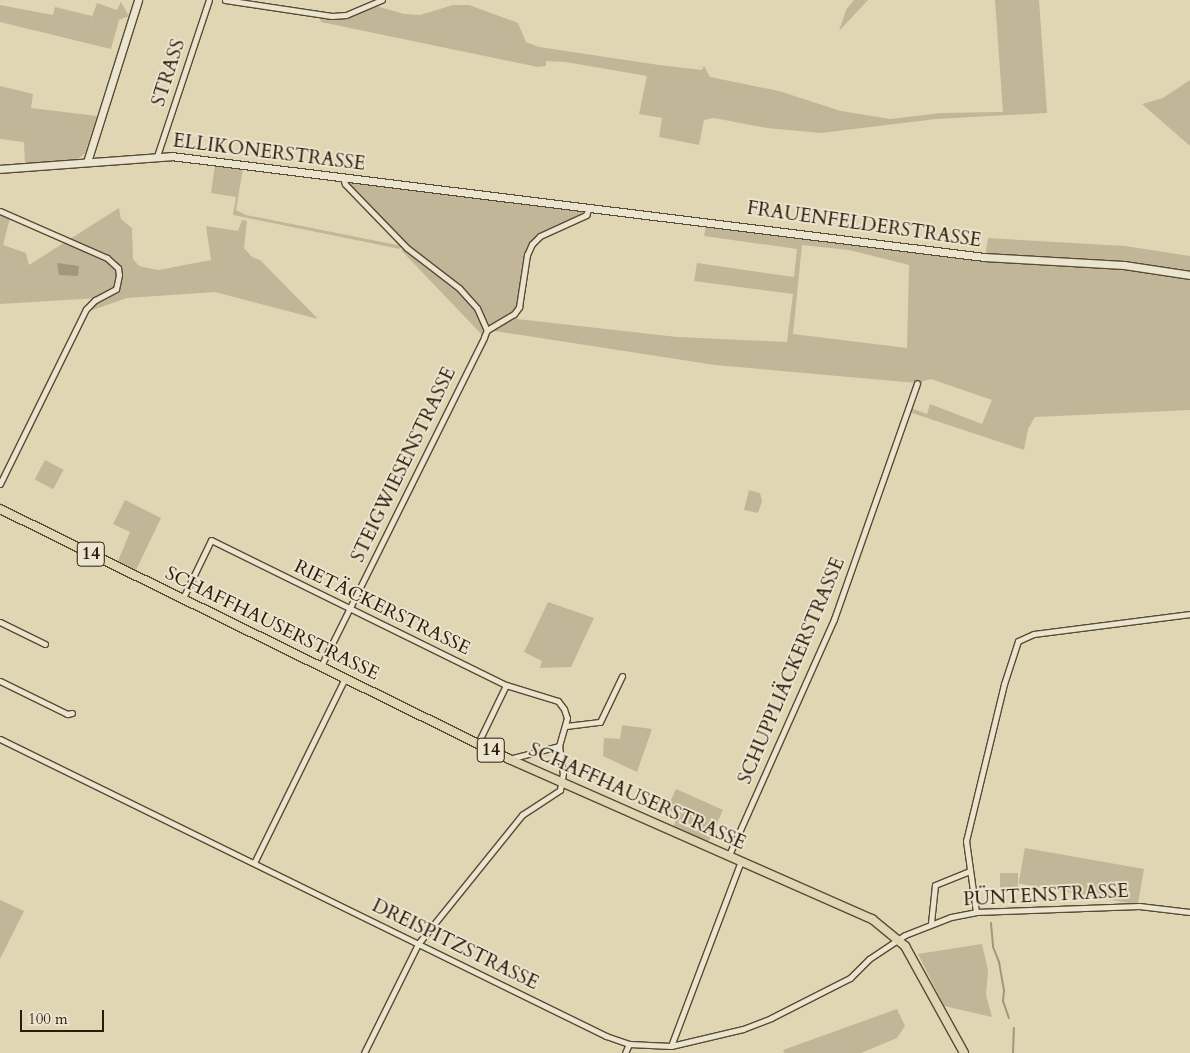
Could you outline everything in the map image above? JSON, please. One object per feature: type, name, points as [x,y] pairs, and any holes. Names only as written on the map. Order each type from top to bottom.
[{"type":"main road","name":"SCHAFFHAUSERSTRASSE","points":[[0,509],[509,758],[855,911],[899,939],[921,971],[964,1053]]},
{"type":"street","points":[[87,162],[138,0]]},
{"type":"street","name":"STRASS","points":[[157,156],[209,0]]},
{"type":"street","points":[[225,0],[332,16],[346,15],[382,0]]},
{"type":"street","name":"ELLIKONERSTRASSE","points":[[0,169],[157,156],[533,202]]},
{"type":"street","points":[[343,178],[345,184],[407,248],[459,288],[477,308],[487,330],[508,319],[519,306],[532,244],[540,236],[586,215],[588,210]]},
{"type":"street","name":"FRAUENFELDERSTRASSE","points":[[533,202],[588,210],[721,223],[1004,260],[1124,264],[1190,275]]},
{"type":"street","points":[[0,211],[112,261],[118,268],[119,283],[110,294],[95,300],[86,309],[0,484]]},
{"type":"street","name":"STEIGWIESENSTRASSE","points":[[321,666],[487,330]]},
{"type":"street","name":"SCHUPPLIÄCKERSTRASSE","points":[[729,855],[834,619],[917,383]]},
{"type":"street","name":"RIETÄCKERSTRASSE","points":[[183,598],[211,540],[506,685],[558,701],[564,709],[566,726]]},
{"type":"street","points":[[976,912],[966,841],[1013,651],[1018,641],[1034,634],[1190,614]]},
{"type":"street","points":[[0,622],[45,644]]},
{"type":"street","points":[[364,1053],[418,944],[522,815],[558,793],[562,782],[559,746],[566,726],[600,722],[622,676]]},
{"type":"street","points":[[254,863],[345,678]]},
{"type":"street","points":[[0,681],[68,714],[72,713]]},
{"type":"street","points":[[478,743],[506,685]]},
{"type":"street","name":"DREISPITZSTRASSE","points":[[0,739],[606,1036],[629,1044],[670,1046],[743,1029],[801,1004],[850,978],[869,959],[899,939]]},
{"type":"street","points":[[509,758],[559,746]]},
{"type":"street","points":[[670,1046],[741,861]]},
{"type":"street","points":[[931,923],[935,885],[970,871]]},
{"type":"street","name":"PÜNTENSTRASSE","points":[[899,939],[931,923],[976,912],[1139,906],[1190,912]]},
{"type":"street","points":[[625,1053],[629,1044]]},
{"type":"shaded area","points":[[854,0],[868,0],[839,31],[846,10]]},
{"type":"shaded area","points":[[995,0],[1039,0],[1047,113],[936,119],[821,133],[767,128],[714,118],[704,120],[699,145],[659,137],[662,118],[639,114],[647,76],[566,62],[546,61],[546,66],[538,67],[321,22],[319,14],[346,15],[373,5],[404,14],[420,15],[453,5],[469,5],[518,23],[526,42],[539,47],[702,70],[704,66],[710,77],[779,91],[841,111],[890,119],[941,113],[1003,112]]},
{"type":"shaded area","points":[[121,2],[129,16],[119,20],[111,49],[0,22],[0,5],[53,15],[55,7],[92,16],[91,20],[97,3],[117,10]]},
{"type":"shaded area","points":[[1190,80],[1190,146],[1142,104],[1163,98]]},
{"type":"shaded area","points":[[0,86],[33,94],[31,108],[97,116],[85,153],[77,160],[25,165],[24,142],[0,139]]},
{"type":"shaded area","points":[[215,165],[243,168],[236,210],[246,215],[402,246],[400,249],[233,215],[236,197],[211,193]]},
{"type":"shaded area","points":[[343,178],[588,210],[540,236],[527,255],[520,301],[514,313],[517,319],[677,337],[787,342],[793,294],[694,281],[697,263],[794,277],[797,249],[704,236],[707,221],[985,257],[988,238],[1125,246],[1190,256],[1190,410],[1035,417],[1028,429],[1024,450],[906,411],[908,407],[927,414],[930,404],[982,424],[992,400],[931,379],[917,383],[715,365],[488,330],[484,337],[401,250],[407,248],[345,184]],"holes":[[[802,245],[849,250],[909,265],[907,348],[793,334]]]},
{"type":"shaded area","points":[[119,208],[121,219],[132,228],[133,259],[139,266],[158,270],[211,260],[206,226],[238,231],[242,220],[247,221],[244,248],[252,257],[260,260],[318,319],[215,292],[127,298],[87,312],[98,298],[0,304],[0,215],[10,218],[3,245],[26,253],[29,265]]},
{"type":"shaded area","points":[[57,263],[79,266],[78,276],[59,275]]},
{"type":"shaded area","points":[[45,460],[64,470],[53,489],[35,479]]},
{"type":"shaded area","points":[[749,490],[760,493],[762,501],[758,513],[744,510]]},
{"type":"shaded area","points":[[125,500],[161,518],[136,570],[118,561],[130,532],[113,524]]},
{"type":"shaded area","points":[[548,602],[594,618],[571,667],[540,668],[542,661],[524,652]]},
{"type":"shaded area","points":[[622,725],[652,729],[637,772],[603,756],[604,738],[620,739]]},
{"type":"shaded area","points":[[676,789],[723,810],[708,843],[673,828],[678,814],[667,809]]},
{"type":"shaded area","points":[[1025,848],[1144,869],[1138,904],[1019,883]]},
{"type":"shaded area","points":[[1000,873],[1018,873],[1018,891],[1000,891]]},
{"type":"shaded area","points":[[0,900],[24,911],[0,959]]},
{"type":"shaded area","points":[[982,944],[988,970],[986,995],[992,1017],[944,1006],[918,954]]},
{"type":"shaded area","points":[[897,1009],[905,1026],[897,1038],[861,1053],[784,1053],[783,1050]]},
{"type":"waterway","points":[[991,923],[993,947],[999,962],[1004,991],[1003,1001],[1009,1018]]},
{"type":"waterway","points":[[1013,1053],[1014,1028]]}]
